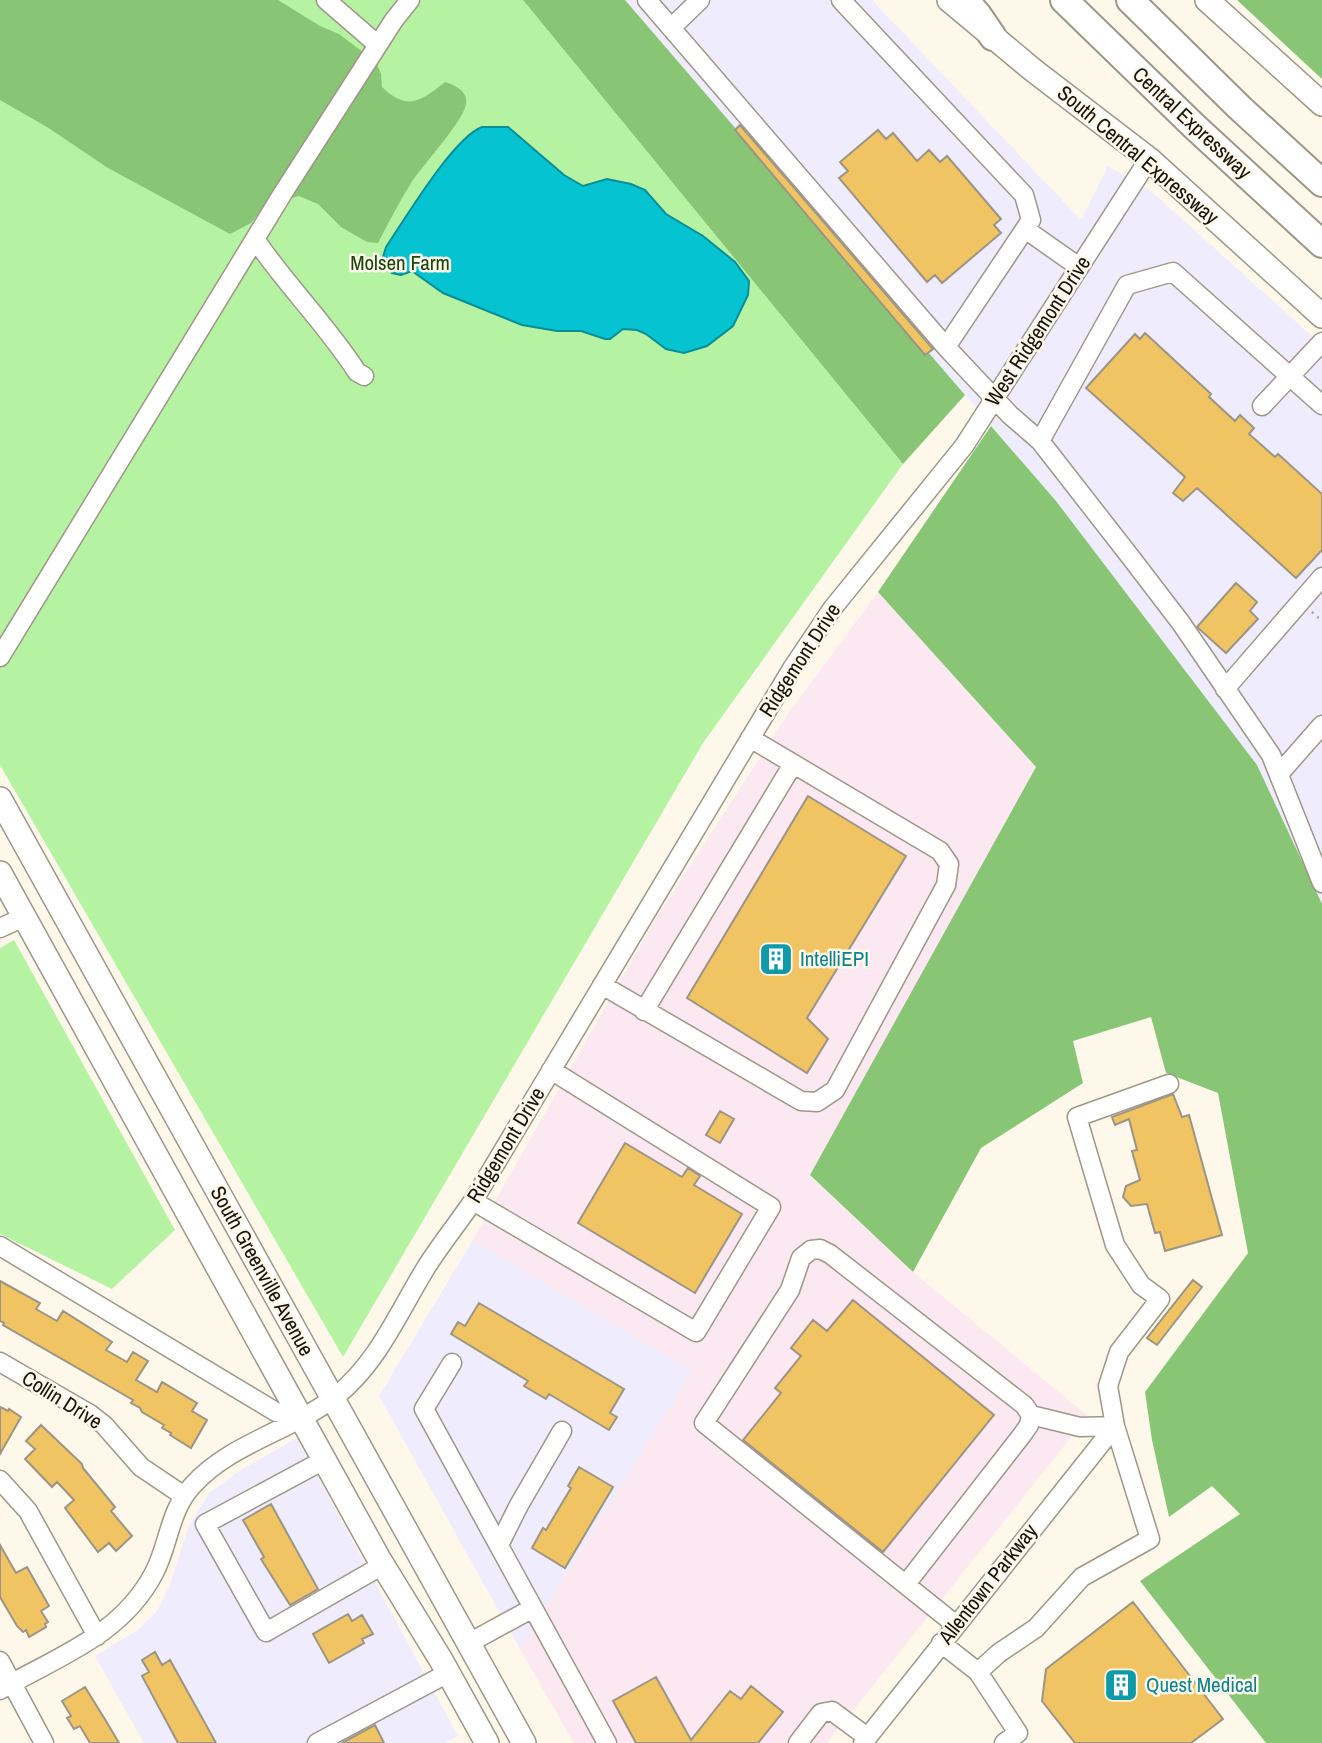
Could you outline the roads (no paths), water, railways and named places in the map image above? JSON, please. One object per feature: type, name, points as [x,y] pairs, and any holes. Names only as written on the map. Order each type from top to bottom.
[{"type":"highway","points":[[965,0],[993,37]]},
{"type":"highway","name":"Central Expressway","points":[[1064,0],[1162,96],[1322,244]]},
{"type":"highway","name":"Central Expressway","points":[[1130,0],[1240,108],[1322,183]]},
{"type":"highway","points":[[1240,108],[1322,158]]},
{"type":"main road","name":"South Central Expressway","points":[[949,0],[1149,159],[1322,316]]},
{"type":"main road","points":[[1208,0],[1322,104]]},
{"type":"main road","name":"South Greenville Avenue","points":[[0,799],[524,1743]]},
{"type":"main road","name":"South Greenville Avenue","points":[[0,873],[128,1110],[486,1743]]},
{"type":"main road","points":[[444,1667],[469,1643]]},
{"type":"street","points":[[326,0],[378,45]]},
{"type":"street","points":[[0,657],[255,239],[378,45],[410,0]]},
{"type":"street","points":[[647,0],[946,347],[1010,415],[1041,442],[1172,612],[1271,755],[1322,883]]},
{"type":"street","points":[[671,28],[700,0]]},
{"type":"street","points":[[841,0],[1024,195],[1031,220],[946,347]]},
{"type":"street","name":"West Ridgemont Drive","points":[[920,499],[964,446],[1149,159]]},
{"type":"street","points":[[1025,229],[1079,267]]},
{"type":"street","points":[[255,239],[275,269],[357,372],[364,376]]},
{"type":"street","points":[[1041,442],[1127,285],[1173,272],[1322,405]]},
{"type":"street","points":[[1262,406],[1322,342]]},
{"type":"street","name":"Ridgemont Drive","points":[[6,1686],[114,1625],[138,1600],[155,1571],[173,1517],[192,1485],[218,1463],[334,1398],[372,1359],[428,1264],[473,1201],[750,738],[832,609],[920,499]]},
{"type":"street","points":[[1225,689],[1322,577]]},
{"type":"street","points":[[1279,774],[1322,725]]},
{"type":"street","points":[[602,985],[801,1101],[817,1102],[835,1090],[946,885],[949,863],[940,850],[750,738]]},
{"type":"street","points":[[644,1010],[793,764]]},
{"type":"street","points":[[0,928],[24,917]]},
{"type":"street","points":[[473,1201],[696,1332],[771,1207],[551,1070]]},
{"type":"street","points":[[978,1672],[999,1653],[1036,1628],[1082,1577],[1150,1539],[1115,1426],[1108,1386],[1119,1352],[1160,1299],[1141,1285],[1115,1245],[1077,1117],[1169,1084]]},
{"type":"street","points":[[0,1246],[276,1412],[301,1418]]},
{"type":"street","points":[[956,1625],[704,1423],[790,1290],[801,1258],[811,1250],[820,1249],[830,1254],[1024,1405],[1031,1415],[1080,1427],[1115,1426]]},
{"type":"street","name":"Collin Drive","points":[[0,1362],[90,1414],[104,1425],[141,1466],[184,1496]]},
{"type":"street","points":[[452,1363],[424,1409],[607,1743]]},
{"type":"street","points":[[906,1584],[1022,1435],[1029,1425],[1031,1415]]},
{"type":"street","name":"Allentown Parkway","points":[[865,1740],[1115,1426]]},
{"type":"street","points":[[499,1545],[562,1431]]},
{"type":"street","points":[[324,1460],[205,1524],[266,1632],[383,1565]]},
{"type":"street","points":[[0,1480],[28,1511],[97,1636]]},
{"type":"street","points":[[469,1643],[534,1608]]},
{"type":"street","points":[[942,1643],[978,1672],[1018,1733],[1004,1743]]},
{"type":"street","points":[[0,1661],[6,1686],[44,1743]]},
{"type":"street","points":[[317,1743],[444,1667]]},
{"type":"street","points":[[798,1743],[821,1713],[832,1711],[865,1740]]},
{"type":"water","points":[[482,127],[508,127],[564,175],[583,186],[607,179],[645,190],[666,214],[703,236],[735,262],[749,281],[748,295],[733,326],[707,346],[684,353],[666,349],[637,330],[623,329],[610,339],[605,339],[581,331],[557,331],[522,325],[443,293],[412,271],[401,275],[392,273],[383,257],[386,247],[444,162],[470,134]]},
{"type":"place","name":"IntelliEPI","points":[[776,959]]},
{"type":"place","name":"Quest Medical","points":[[1121,1685]]},
{"type":"park label","name":"Molsen Farm","points":[[400,263]]}]
